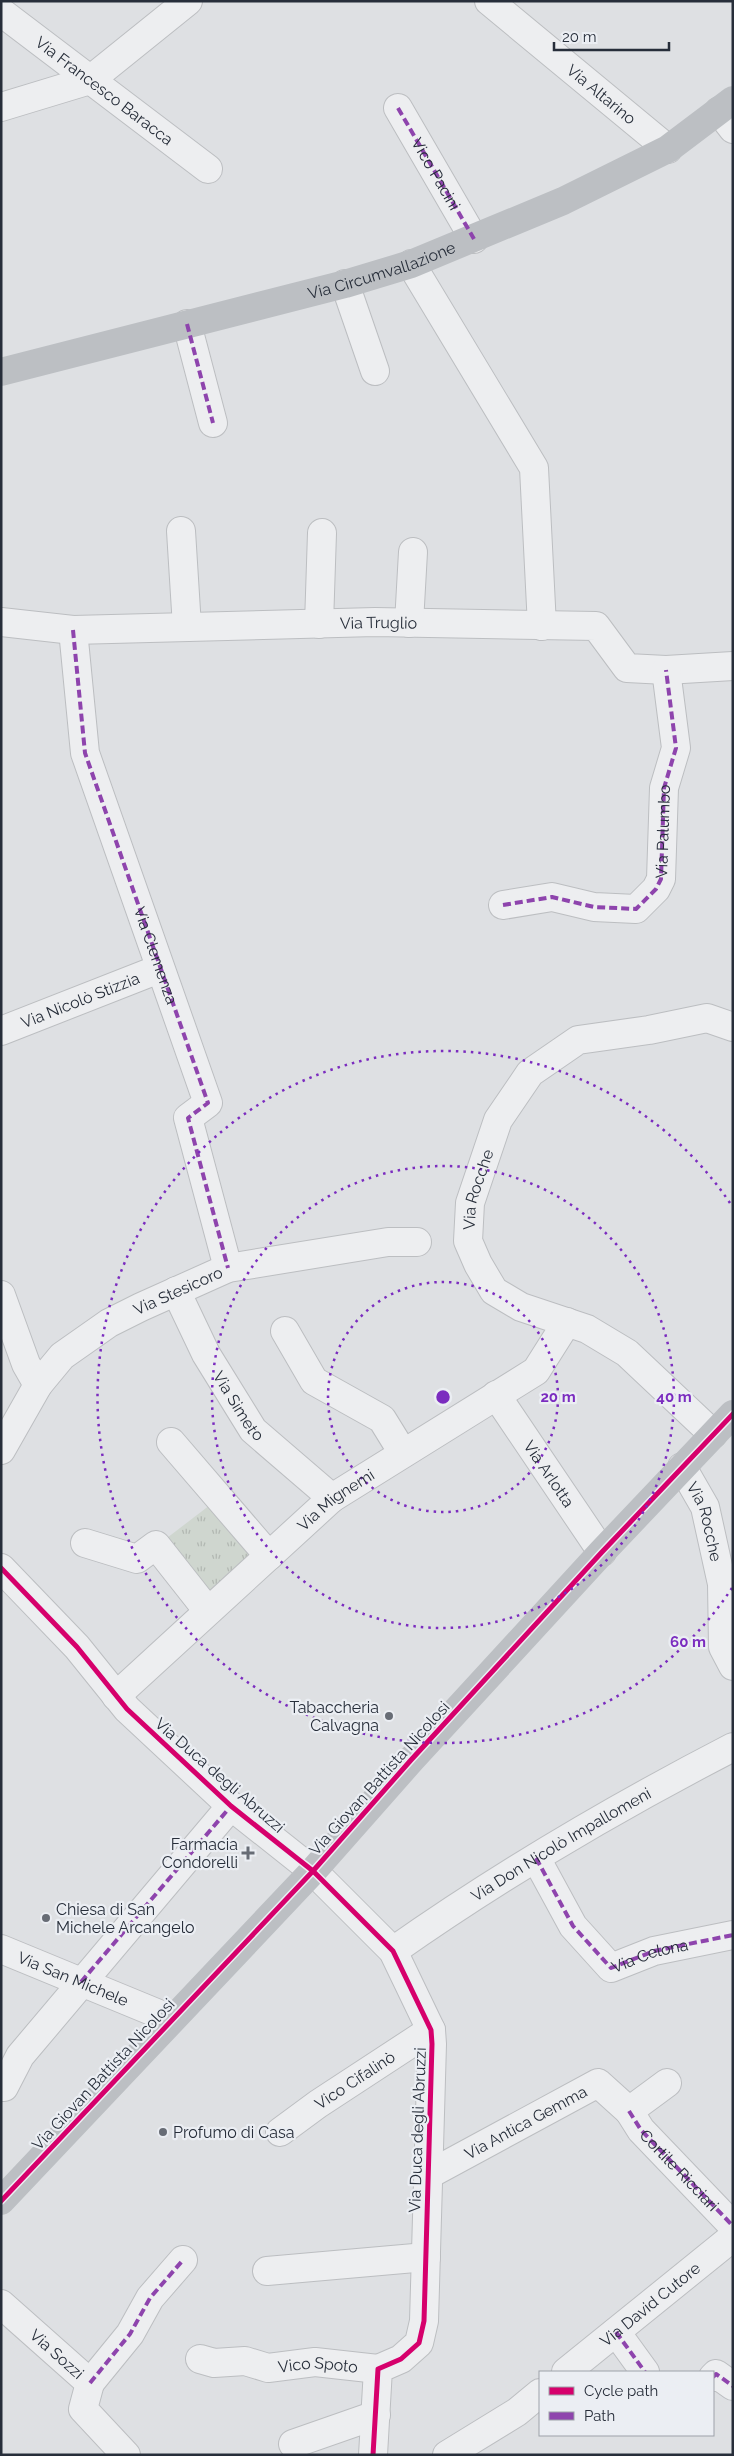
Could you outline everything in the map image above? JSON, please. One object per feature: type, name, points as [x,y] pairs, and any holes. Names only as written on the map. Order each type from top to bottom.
[{"type":"street","points":[[1,107],[90,80],[188,1]]},
{"type":"street","name":"Via Altarino","points":[[489,1],[668,149]]},
{"type":"street","name":"Via Francesco Baracca","points":[[1,12],[208,169]]},
{"type":"street","name":"Vico Pacini","points":[[398,108],[474,240]]},
{"type":"street","name":"Via Circumvallazione","points":[[1,372],[345,284],[412,264],[474,240],[563,201],[668,149],[728,113]]},
{"type":"street","points":[[412,264],[534,468],[542,626]]},
{"type":"street","points":[[345,284],[376,371]]},
{"type":"street","points":[[186,324],[213,423]]},
{"type":"street","points":[[181,531],[187,627]]},
{"type":"street","points":[[319,624],[322,533]]},
{"type":"street","points":[[409,623],[413,552]]},
{"type":"street","name":"Via Truglio","points":[[1,622],[73,630],[409,623],[596,626],[627,668],[666,670],[733,666]]},
{"type":"street","name":"Via Clemenza","points":[[73,630],[84,753],[208,1102],[188,1118],[228,1268]]},
{"type":"street","name":"Via Palumbo","points":[[503,906],[552,897],[594,907],[636,908],[656,889],[661,879],[664,788],[676,748],[666,670]]},
{"type":"street","name":"Via Nicolò Stizzia","points":[[1,1032],[160,969]]},
{"type":"street","name":"Via Rocche","points":[[713,1434],[627,1353],[587,1329],[520,1307],[494,1291],[478,1264],[468,1241],[470,1203],[498,1120],[530,1073],[578,1040],[648,1030],[707,1018],[733,1027]]},
{"type":"street","name":"Via Stesicoro","points":[[1,1450],[38,1385],[62,1356],[109,1323],[228,1268],[388,1242],[417,1242]]},
{"type":"street","name":"Via Simeto","points":[[176,1291],[206,1354],[253,1430],[332,1498]]},
{"type":"street","points":[[1,1295],[26,1364],[38,1385]]},
{"type":"street","name":"Via Mignemi","points":[[116,1696],[332,1498],[536,1371],[567,1322]]},
{"type":"street","points":[[285,1330],[314,1381],[382,1419],[404,1453]]},
{"type":"street","name":"Via Arlotta","points":[[496,1395],[602,1552]]},
{"type":"street","name":"Via Giovan Battista Nicolosi","points":[[1,2201],[171,2019],[313,1872],[411,1760],[602,1552],[733,1414]]},
{"type":"street","points":[[171,1442],[268,1556]]},
{"type":"street","name":"Via Rocche","points":[[682,1467],[705,1507],[722,1584],[723,1647],[733,1666]]},
{"type":"street","points":[[85,1543],[137,1559],[156,1546],[208,1611]]},
{"type":"street","name":"Via Duca degli Abruzzi","points":[[1,1568],[77,1648],[126,1709],[231,1806],[313,1872],[393,1951],[431,2030],[424,2321],[419,2343],[401,2359],[378,2369]]},
{"type":"street","name":"Via Don Nicolò Impallomeni","points":[[393,1951],[463,1902],[536,1858],[655,1787],[733,1747]]},
{"type":"street","points":[[4,2087],[20,2056],[231,1806]]},
{"type":"street","name":"Via Celona","points":[[536,1858],[573,1926],[610,1968],[654,1952],[733,1935]]},
{"type":"street","name":"Via San Michele","points":[[1,1948],[171,2019]]},
{"type":"street","name":"Vico Cifalinò","points":[[280,2132],[318,2104],[431,2030]]},
{"type":"street","name":"Via Antica Gemma","points":[[428,2175],[598,2083],[629,2111]]},
{"type":"street","points":[[629,2111],[667,2083]]},
{"type":"street","name":"Cortile Ricciari","points":[[629,2111],[641,2130],[733,2226]]},
{"type":"street","name":"Via David Cutore","points":[[567,2371],[733,2237]]},
{"type":"street","points":[[267,2271],[426,2257]]},
{"type":"street","points":[[90,2383],[130,2334],[150,2298],[184,2260]]},
{"type":"street","name":"Via Sozzi","points":[[1,2304],[90,2383],[83,2409],[126,2455]]},
{"type":"street","points":[[616,2332],[644,2371]]},
{"type":"street","name":"Vico Spoto","points":[[200,2359],[214,2363],[245,2361],[268,2368],[315,2362],[378,2369]]},
{"type":"street","points":[[374,2455],[378,2369]]},
{"type":"street","points":[[714,2375],[716,2374],[733,2386]]},
{"type":"street","points":[[446,2455],[517,2412],[539,2395]]},
{"type":"street","points":[[293,2444],[376,2415]]},
{"type":"green space","points":[[210,1505],[254,1555],[208,1596],[163,1541]]},
{"type":"marked path","points":[[398,108],[474,239]]},
{"type":"marked path","points":[[187,324],[213,423]]},
{"type":"marked path","points":[[73,630],[85,753],[208,1103],[188,1118],[228,1268]]},
{"type":"marked path","points":[[503,905],[552,897],[594,907],[636,909],[656,889],[661,879],[664,788],[676,748],[666,670]]},
{"type":"marked path","points":[[81,1982],[231,1806]]},
{"type":"marked path","points":[[536,1858],[573,1926],[611,1968],[654,1951],[733,1935]]},
{"type":"marked path","points":[[629,2111],[641,2130],[733,2226]]},
{"type":"marked path","points":[[90,2383],[130,2334],[150,2298],[183,2260]]},
{"type":"marked path","points":[[616,2332],[644,2371]]},
{"type":"marked path","points":[[714,2376],[716,2374],[733,2386]]},
{"type":"cycle path","points":[[1,2201],[313,1871],[411,1760],[602,1552],[733,1414]]},
{"type":"cycle path","points":[[1,1568],[77,1647],[127,1709],[231,1806],[313,1871],[393,1951],[431,2030],[424,2321],[419,2343],[401,2359],[378,2369],[373,2455]]},
{"type":"place","name":"Tabaccheria Calvagna","points":[[389,1716]]},
{"type":"place","name":"Farmacia Condorelli","points":[[248,1853]]},
{"type":"place","name":"Chiesa di San Michele Arcangelo","points":[[46,1918]]},
{"type":"place","name":"Profumo di Casa","points":[[163,2132]]}]
